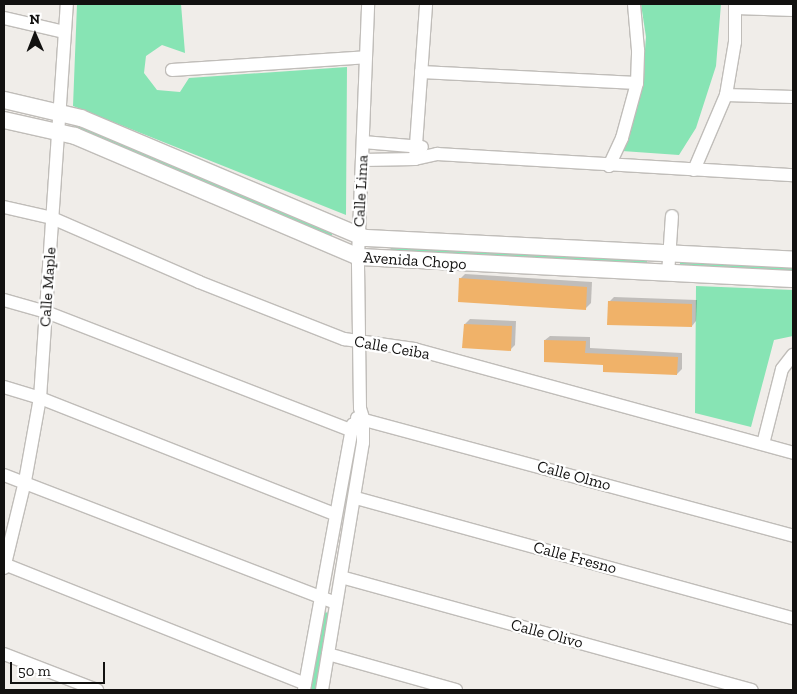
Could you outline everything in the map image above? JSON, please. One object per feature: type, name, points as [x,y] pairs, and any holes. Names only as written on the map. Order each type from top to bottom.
[{"type":"street","name":"Calle Maple","points":[[4,565],[26,481],[40,398],[67,4]]},
{"type":"street","name":"Calle Lima","points":[[322,690],[356,498],[359,415],[358,257],[368,4]]},
{"type":"street","points":[[415,159],[426,4]]},
{"type":"street","points":[[609,166],[622,138],[637,83],[638,50],[634,4]]},
{"type":"street","points":[[694,170],[726,94],[735,42],[736,6],[793,10]]},
{"type":"street","points":[[4,18],[64,32]]},
{"type":"street","points":[[172,70],[366,57]]},
{"type":"street","points":[[421,72],[637,83]]},
{"type":"street","points":[[726,94],[793,97]]},
{"type":"street","name":"Avenida Chopo","points":[[4,100],[59,112],[163,150],[359,236],[472,246],[793,260]]},
{"type":"street","name":"Avenida Chopo","points":[[4,120],[57,132],[155,168],[358,257],[793,279]]},
{"type":"street","points":[[363,142],[416,144],[437,154]]},
{"type":"street","points":[[363,160],[415,159],[437,154],[609,166],[793,175]]},
{"type":"street","name":"Calle Ceiba","points":[[4,207],[52,218],[199,282],[338,337],[414,349],[793,453]]},
{"type":"street","points":[[668,274],[672,216]]},
{"type":"street","points":[[4,300],[46,312],[350,430]]},
{"type":"street","points":[[763,444],[782,369],[793,356]]},
{"type":"street","points":[[4,387],[40,398],[334,514]]},
{"type":"street","name":"Calle Lima","points":[[304,687],[350,430],[359,415]]},
{"type":"street","name":"Calle Olmo","points":[[359,415],[793,536]]},
{"type":"street","points":[[4,475],[26,481],[319,599],[336,603]]},
{"type":"street","name":"Calle Fresno","points":[[356,498],[793,618]]},
{"type":"street","points":[[4,565],[304,687]]},
{"type":"street","name":"Calle Olivo","points":[[341,577],[752,690]]},
{"type":"street","points":[[4,654],[97,690]]},
{"type":"street","points":[[328,654],[456,690]]},
{"type":"green space","points":[[77,4],[181,4],[185,53],[162,45],[146,56],[144,73],[157,90],[180,92],[189,78],[347,67],[346,215],[73,106]]},
{"type":"green space","points":[[641,4],[721,4],[716,66],[696,128],[679,155],[622,151],[642,86],[646,37]]},
{"type":"green space","points":[[75,119],[334,229],[331,237],[75,129]]},
{"type":"green space","points":[[390,243],[647,258],[647,266],[391,251]]},
{"type":"green space","points":[[680,260],[793,265],[793,272],[680,268]]},
{"type":"green space","points":[[696,286],[793,290],[793,336],[774,340],[751,427],[695,413]]},
{"type":"green space","points":[[324,612],[329,613],[316,690],[310,690]]},
{"type":"building","points":[[459,278],[587,287],[586,310],[458,302]]},
{"type":"building","points":[[608,301],[692,304],[692,327],[607,325]]},
{"type":"building","points":[[464,324],[512,326],[511,351],[462,348]]},
{"type":"building","points":[[544,340],[586,341],[585,353],[678,357],[677,375],[603,372],[603,365],[544,362]]}]
